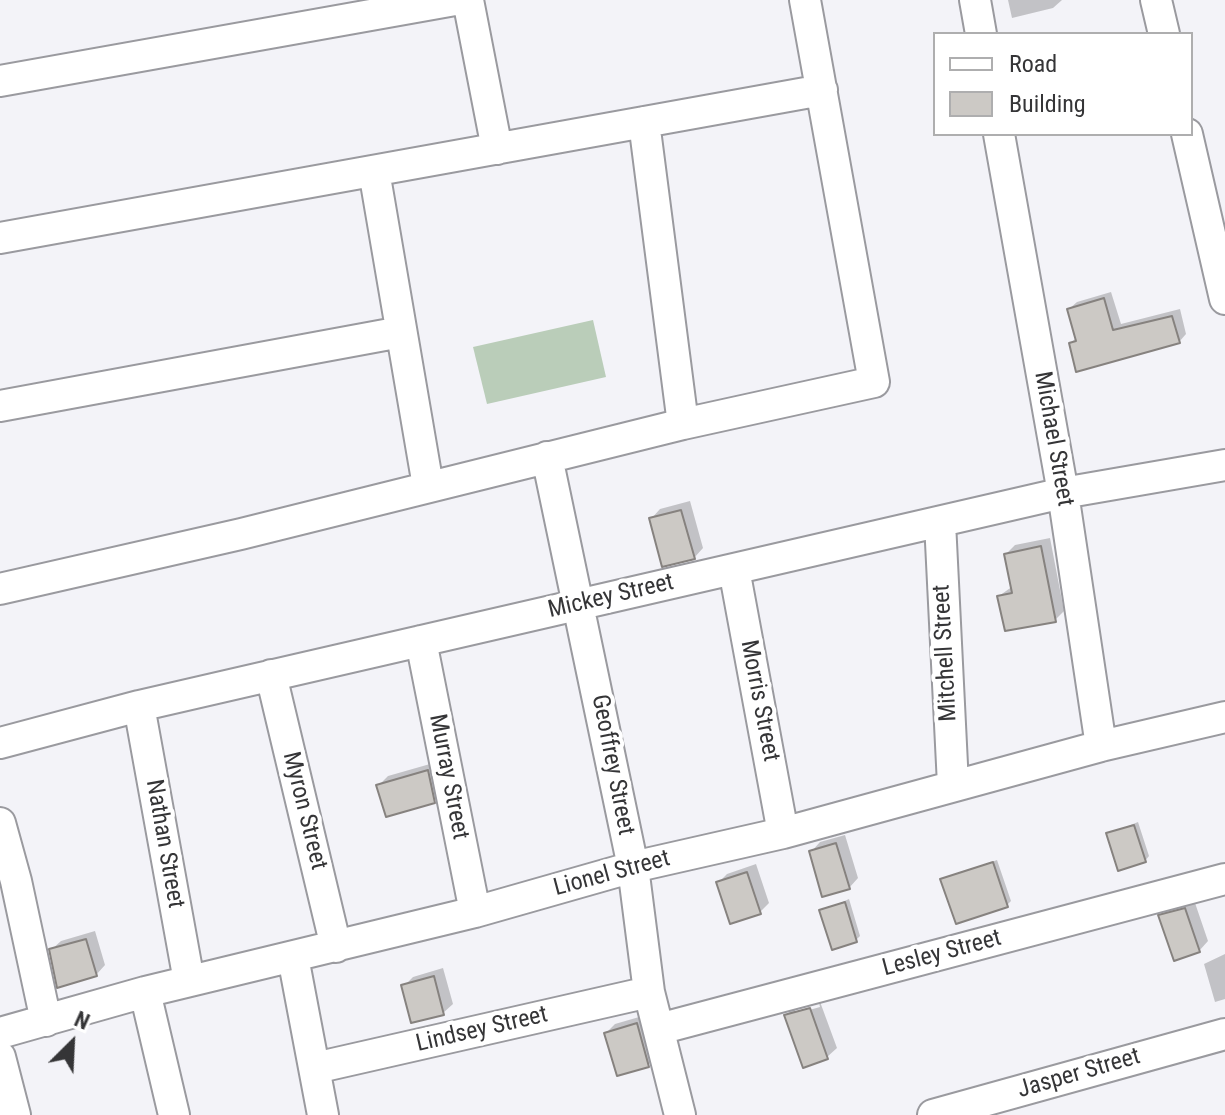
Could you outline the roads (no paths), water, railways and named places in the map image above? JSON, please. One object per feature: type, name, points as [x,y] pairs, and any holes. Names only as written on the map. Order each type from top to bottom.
[{"type":"street","points":[[0,81],[455,0]]},
{"type":"street","points":[[468,0],[497,149]]},
{"type":"street","points":[[0,589],[241,534],[683,424],[874,382],[805,0]]},
{"type":"street","points":[[975,0],[981,32]]},
{"type":"street","points":[[1156,0],[1164,32]]},
{"type":"street","points":[[0,238],[822,90]]},
{"type":"street","points":[[644,122],[683,424]]},
{"type":"street","name":"Michael Street","points":[[999,136],[1063,493],[1101,746]]},
{"type":"street","points":[[1187,136],[1225,299]]},
{"type":"street","points":[[374,171],[428,486]]},
{"type":"street","points":[[0,406],[401,332]]},
{"type":"street","name":"Geoffrey Street","points":[[547,457],[633,867],[649,992],[680,1115]]},
{"type":"street","name":"Mickey Street","points":[[0,743],[139,706],[1063,493],[1225,465]]},
{"type":"street","name":"Mitchell Street","points":[[940,522],[953,785]]},
{"type":"street","name":"Morris Street","points":[[734,569],[783,833]]},
{"type":"street","name":"Murray Street","points":[[421,641],[475,912]]},
{"type":"street","name":"Myron Street","points":[[271,675],[336,947]]},
{"type":"street","name":"Nathan Street","points":[[139,706],[189,981]]},
{"type":"street","name":"Lionel Street","points":[[0,1033],[145,992],[475,912],[633,867],[783,833],[1101,746],[1225,717]]},
{"type":"street","points":[[0,823],[8,882],[46,1021]]},
{"type":"street","name":"Lesley Street","points":[[659,1029],[1225,879]]},
{"type":"street","points":[[293,957],[323,1115]]},
{"type":"street","points":[[145,992],[174,1115]]},
{"type":"street","name":"Lindsey Street","points":[[315,1068],[649,992]]},
{"type":"street","name":"Jasper Street","points":[[933,1115],[1225,1034]]},
{"type":"street","points":[[0,1057],[15,1115]]}]
